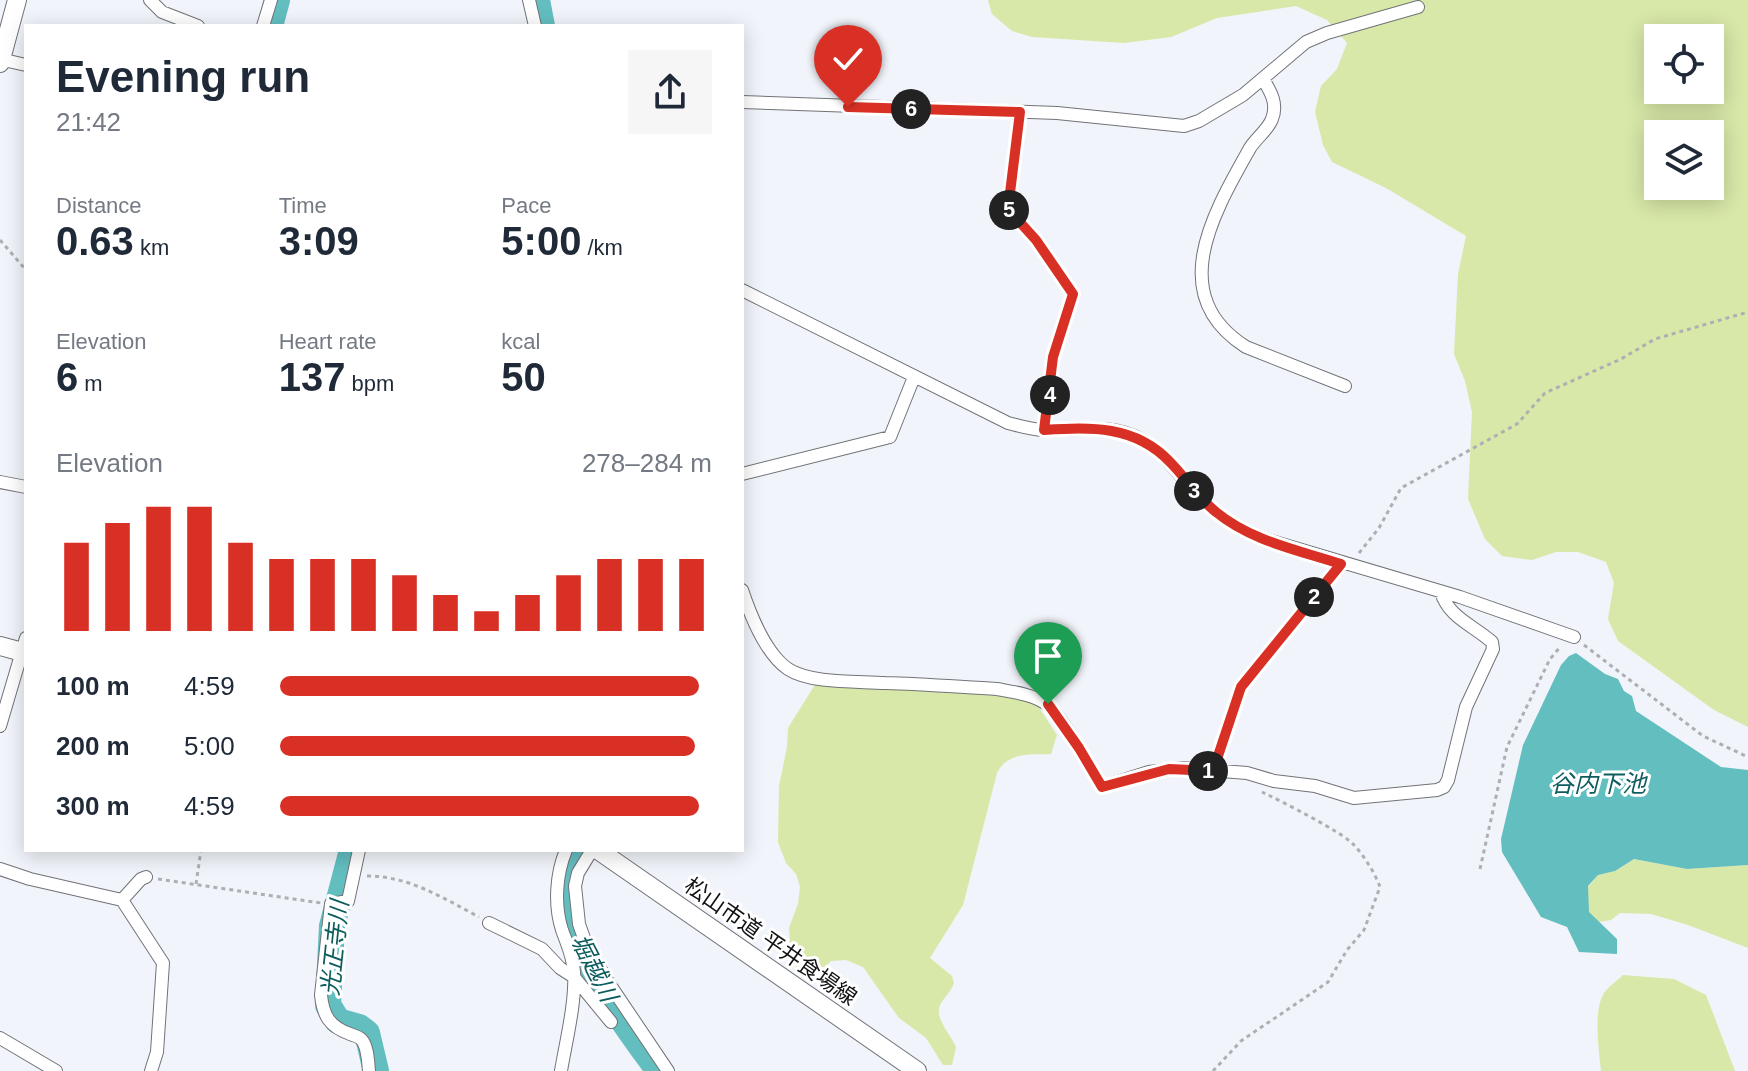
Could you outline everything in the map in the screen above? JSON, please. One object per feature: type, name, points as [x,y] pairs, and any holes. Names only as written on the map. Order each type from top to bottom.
[{"type":"street","points":[[17,0],[0,60],[24,65]]},
{"type":"street","points":[[150,0],[162,12],[193,24]]},
{"type":"street","points":[[264,24],[271,0]]},
{"type":"street","points":[[529,0],[535,24]]},
{"type":"street","points":[[744,102],[1057,113],[1184,126],[1199,121],[1263,79],[1306,42],[1418,7]]},
{"type":"street","points":[[1263,79],[1273,97],[1272,120],[1251,147],[1213,217],[1201,259],[1200,276],[1205,299],[1233,339],[1345,386]]},
{"type":"street","points":[[1020,112],[1008,209],[1036,240],[1073,294],[1053,357],[1044,430]]},
{"type":"street","points":[[744,291],[986,414],[1026,428],[1098,427],[1134,437],[1169,461],[1202,500],[1241,529],[1261,538],[1441,592],[1574,637]]},
{"type":"street","points":[[744,474],[890,437],[914,377]]},
{"type":"street","points":[[0,482],[24,487]]},
{"type":"street","points":[[1213,771],[1241,687],[1345,565]]},
{"type":"street","points":[[744,596],[759,631],[790,670],[824,679],[997,689],[1022,693],[1048,704],[1102,787],[1169,769],[1247,773],[1274,781],[1299,782],[1354,798],[1444,787],[1451,772],[1466,707],[1493,649],[1492,642],[1452,612],[1441,592]]},
{"type":"street","points":[[0,646],[24,648]]},
{"type":"street","points":[[0,726],[24,651]]},
{"type":"street","points":[[359,852],[348,901],[337,903],[326,934],[322,1008],[335,1028],[360,1037],[365,1044],[369,1071]]},
{"type":"street","points":[[561,1071],[574,977],[573,958],[561,926],[558,904],[557,878],[565,852]]},
{"type":"street","points":[[594,852],[578,873],[575,886],[576,907],[585,941],[605,979],[668,1071]]},
{"type":"street","name":"松山市道 平井食場線","points":[[598,852],[917,1071]]},
{"type":"street","points":[[0,869],[122,900],[163,963],[156,1027],[157,1052],[151,1071]]},
{"type":"street","points":[[122,900],[146,877]]},
{"type":"street","points":[[489,923],[542,949],[560,968],[588,989],[611,1022]]},
{"type":"street","points":[[588,989],[605,979]]},
{"type":"street","points":[[0,1038],[56,1071]]},
{"type":"path","points":[[0,240],[24,268]]},
{"type":"path","points":[[1345,565],[1379,528],[1401,488],[1517,424],[1545,393],[1621,359],[1655,339],[1748,312]]},
{"type":"path","points":[[1480,869],[1513,729],[1550,659],[1560,646],[1574,637],[1703,736],[1748,757]]},
{"type":"path","points":[[1213,1071],[1241,1041],[1328,982],[1347,950],[1364,930],[1380,887],[1376,875],[1353,844],[1253,788]]},
{"type":"path","points":[[196,884],[201,852]]},
{"type":"path","points":[[354,878],[379,876],[420,886],[489,923]]},
{"type":"path","points":[[146,877],[337,903]]},
{"type":"green space","points":[[988,0],[1748,0],[1748,727],[1714,710],[1618,641],[1608,619],[1614,583],[1606,562],[1578,552],[1556,552],[1532,560],[1502,556],[1485,539],[1468,499],[1472,412],[1465,381],[1454,354],[1458,274],[1466,236],[1386,188],[1332,162],[1323,145],[1315,112],[1321,86],[1337,69],[1347,43],[1327,20],[1296,6],[1217,18],[1171,37],[1124,43],[1032,37],[1012,31],[992,14]]},
{"type":"green space","points":[[816,683],[993,694],[1036,703],[1057,735],[1051,754],[1013,758],[997,773],[963,905],[930,958],[952,976],[954,983],[939,1010],[941,1021],[956,1047],[952,1065],[943,1065],[926,1038],[899,1018],[863,967],[846,960],[831,961],[812,980],[795,969],[798,963],[790,942],[789,928],[798,904],[800,887],[778,842],[779,786],[788,728]]},
{"type":"green space","points":[[1634,859],[1687,869],[1748,865],[1748,948],[1651,914],[1620,913],[1611,920],[1599,922],[1588,912],[1588,887],[1598,875],[1615,871]]},
{"type":"green space","points":[[1623,975],[1674,979],[1706,995],[1735,1071],[1601,1071],[1598,1031],[1601,1000],[1606,990]]},
{"type":"water","name":"谷内下池","points":[[1576,653],[1605,674],[1618,679],[1624,691],[1632,696],[1636,711],[1721,767],[1748,770],[1748,865],[1687,869],[1634,859],[1615,871],[1598,875],[1588,886],[1589,912],[1617,939],[1617,954],[1579,952],[1567,927],[1541,917],[1502,852],[1501,839],[1523,745],[1561,665]]},
{"type":"waterway","name":"光正寺川","points":[[271,24],[277,0]]},
{"type":"waterway","name":"堀越川","points":[[537,0],[542,24]]},
{"type":"waterway","name":"光正寺川","points":[[351,852],[332,926],[328,1005],[338,1021],[359,1027],[367,1033],[376,1071]]},
{"type":"waterway","name":"堀越川","points":[[578,853],[568,876],[567,899],[572,925],[582,951],[612,1005],[659,1071]]},
{"type":"route","points":[[848,107],[1020,112],[1008,209],[1036,240],[1073,294],[1053,357],[1044,430],[1098,427],[1127,433],[1155,449],[1202,500],[1241,529],[1341,564],[1241,687],[1213,771],[1169,769],[1102,787],[1048,704]]}]
